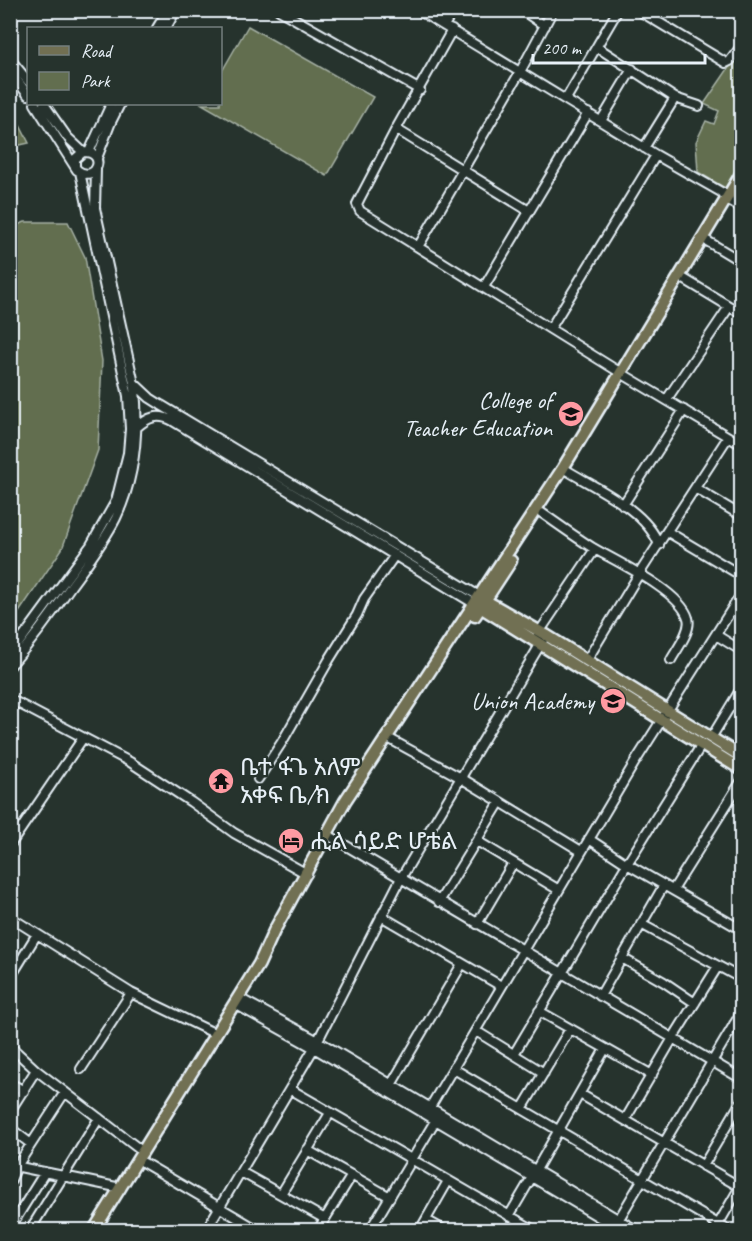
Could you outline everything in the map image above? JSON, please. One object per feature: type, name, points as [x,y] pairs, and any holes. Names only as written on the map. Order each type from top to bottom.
[{"type":"main road","points":[[624,374],[707,241],[741,173]]},
{"type":"main road","points":[[94,1230],[143,1157],[240,1002],[355,796],[566,470],[730,197],[741,184]]},
{"type":"main road","points":[[480,602],[706,741],[741,770]]},
{"type":"main road","points":[[540,638],[587,660],[665,715]]},
{"type":"main road","points":[[101,1230],[216,1034],[240,1002],[345,801],[391,740]]},
{"type":"main road","points":[[706,741],[741,757]]},
{"type":"street","points":[[158,27],[168,10]]},
{"type":"street","points":[[167,27],[176,10]]},
{"type":"street","points":[[279,10],[420,90]]},
{"type":"street","points":[[418,10],[644,148],[730,197],[741,208]]},
{"type":"street","points":[[444,26],[453,10]]},
{"type":"street","points":[[522,10],[545,26]]},
{"type":"street","points":[[418,247],[520,72],[553,10]]},
{"type":"street","points":[[566,99],[617,13],[607,10]]},
{"type":"street","points":[[638,10],[726,63],[741,45]]},
{"type":"street","points":[[452,30],[357,204],[360,211],[741,445]]},
{"type":"street","points":[[597,47],[675,98],[699,106]]},
{"type":"street","points":[[10,59],[27,80]]},
{"type":"street","points":[[601,121],[632,69]]},
{"type":"street","points":[[10,71],[27,94]]},
{"type":"street","points":[[644,148],[675,98]]},
{"type":"street","points":[[36,105],[78,169],[87,174],[96,169]]},
{"type":"street","points":[[45,105],[67,137],[97,159]]},
{"type":"street","points":[[10,666],[91,545],[116,501],[128,453],[130,429],[128,396],[77,156],[86,152],[110,105]]},
{"type":"street","points":[[10,655],[43,619],[100,545],[115,520],[129,484],[137,411],[133,382],[95,208],[97,159],[120,105]]},
{"type":"street","points":[[484,287],[588,113]]},
{"type":"street","points":[[396,129],[529,211]]},
{"type":"street","points":[[550,329],[656,155]]},
{"type":"street","points":[[707,241],[741,262]]},
{"type":"street","points":[[684,279],[741,314]]},
{"type":"street","points":[[667,399],[729,307]]},
{"type":"street","points":[[133,382],[150,398],[200,433],[395,555],[480,602]]},
{"type":"street","points":[[623,505],[684,410]]},
{"type":"street","points":[[136,428],[147,419],[159,416],[200,433],[480,602]]},
{"type":"street","points":[[587,660],[639,574],[728,436]]},
{"type":"street","points":[[566,470],[623,505],[654,532],[659,545]]},
{"type":"street","points":[[695,488],[741,516]]},
{"type":"street","points":[[539,511],[595,549],[661,587],[688,617],[685,633],[671,660]]},
{"type":"street","points":[[668,532],[741,576]]},
{"type":"street","points":[[206,1230],[316,1044],[401,878],[461,778],[540,638],[595,549]]},
{"type":"street","points":[[258,779],[357,615],[364,599],[395,555]]},
{"type":"street","points":[[428,1111],[501,986],[543,920],[581,851],[741,593]]},
{"type":"street","points":[[716,635],[741,651]]},
{"type":"street","points":[[514,1054],[627,864],[706,741],[738,700],[741,687]]},
{"type":"street","points":[[10,699],[150,775],[234,833],[307,874]]},
{"type":"street","points":[[10,846],[83,738]]},
{"type":"street","points":[[391,740],[461,778],[581,851]]},
{"type":"street","points":[[673,890],[741,780]]},
{"type":"street","points":[[439,902],[500,802]]},
{"type":"street","points":[[333,838],[741,1079]]},
{"type":"street","points":[[589,839],[627,864],[741,930]]},
{"type":"street","points":[[477,841],[559,890]]},
{"type":"street","points":[[477,924],[513,863]]},
{"type":"street","points":[[600,996],[664,885]]},
{"type":"street","points":[[381,916],[501,986]]},
{"type":"street","points":[[10,917],[131,993],[216,1034]]},
{"type":"street","points":[[641,924],[741,979]]},
{"type":"street","points":[[10,978],[37,934]]},
{"type":"street","points":[[622,958],[695,1003]]},
{"type":"street","points":[[391,1085],[462,964]]},
{"type":"street","points":[[625,1120],[718,966]]},
{"type":"street","points":[[81,1069],[131,993]]},
{"type":"street","points":[[240,1002],[391,1085],[437,1117],[534,1174],[617,1227],[636,1230]]},
{"type":"street","points":[[539,1011],[652,1076]]},
{"type":"street","points":[[617,1227],[741,1011]]},
{"type":"street","points":[[734,1024],[741,1029]]},
{"type":"street","points":[[522,1109],[570,1029]]},
{"type":"street","points":[[476,1031],[544,1073]]},
{"type":"street","points":[[316,1044],[428,1111]]},
{"type":"street","points":[[10,1047],[99,1118],[143,1157],[219,1208],[258,1230]]},
{"type":"street","points":[[509,1216],[605,1049]]},
{"type":"street","points":[[454,1069],[643,1180],[717,1228],[728,1230]]},
{"type":"street","points":[[10,1112],[36,1070]]},
{"type":"street","points":[[10,1083],[24,1091]]},
{"type":"street","points":[[290,1089],[534,1230]]},
{"type":"street","points":[[10,1182],[14,1165],[32,1144],[65,1092]]},
{"type":"street","points":[[580,1094],[741,1187],[717,1228]]},
{"type":"street","points":[[703,1166],[741,1100]]},
{"type":"street","points":[[281,1194],[330,1113]]},
{"type":"street","points":[[370,1230],[437,1117]]},
{"type":"street","points":[[30,1230],[99,1118]]},
{"type":"street","points":[[10,1128],[32,1144]]},
{"type":"street","points":[[308,1150],[390,1197]]},
{"type":"street","points":[[14,1165],[121,1188]]},
{"type":"street","points":[[10,1228],[45,1172]]},
{"type":"street","points":[[241,1172],[325,1219]]},
{"type":"street","points":[[318,1230],[352,1175]]},
{"type":"street","points":[[420,1230],[448,1181]]},
{"type":"street","points":[[426,1220],[444,1230]]},
{"type":"green space","points":[[248,26],[373,97],[327,176],[204,105],[222,105],[222,71]]},
{"type":"green space","points":[[741,50],[741,160],[725,188],[698,172],[696,142],[706,121],[714,124],[719,111],[704,104]]},
{"type":"green space","points":[[11,111],[16,118],[29,143],[11,147]]},
{"type":"green space","points":[[25,222],[68,222],[85,257],[102,361],[98,450],[62,549],[11,624],[10,228]]},
{"type":"place","name":"College of Teacher Education","points":[[571,414]]},
{"type":"place","name":"Union Academy","points":[[613,701]]},
{"type":"place","name":"ቤተ ፋጌ አለም አቀፍ ቤ/ክ","points":[[221,781]]},
{"type":"place","name":"ሒል ሳይድ ሆቴል","points":[[291,841]]}]
